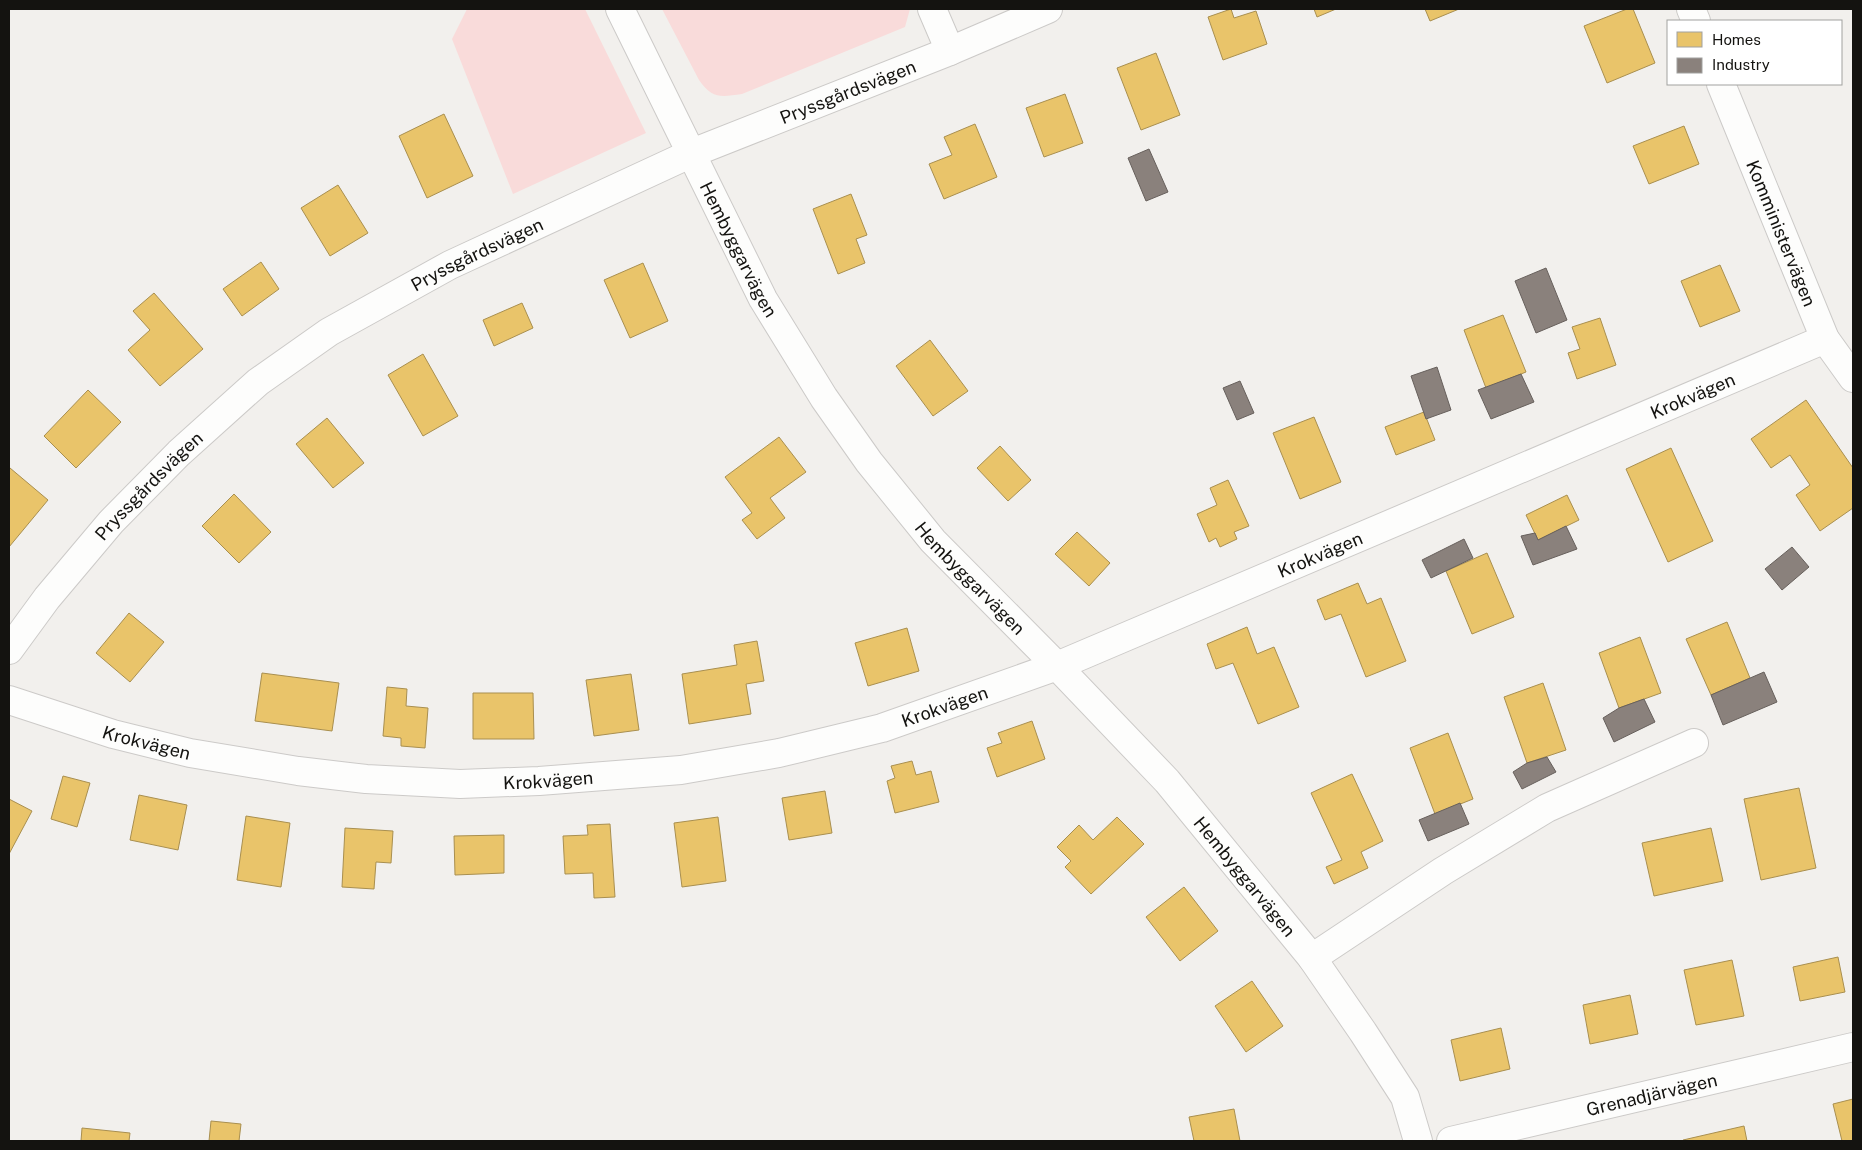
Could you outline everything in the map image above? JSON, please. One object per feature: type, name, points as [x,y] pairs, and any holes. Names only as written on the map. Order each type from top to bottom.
[{"type":"street","name":"Hembyggarvägen","points":[[620,9],[763,299],[824,398],[869,462],[932,541],[1057,666],[1167,781],[1312,958],[1405,1097],[1418,1141]]},
{"type":"street","points":[[932,9],[950,52]]},
{"type":"street","name":"Pryssgårdsvägen","points":[[9,650],[47,598],[111,522],[179,453],[258,382],[329,332],[450,265],[692,153],[950,52],[1048,9]]},
{"type":"street","name":"Komministervägen","points":[[1721,85],[1825,339],[1853,378]]},
{"type":"street","name":"Krokvägen","points":[[9,700],[113,734],[190,753],[298,771],[366,779],[460,784],[539,782],[681,770],[779,753],[882,728],[1057,666],[1825,339]]},
{"type":"street","points":[[1312,958],[1443,871],[1547,808],[1694,743]]},
{"type":"street","name":"Grenadjärvägen","points":[[1451,1141],[1853,1047]]},
{"type":"shaded area","points":[[467,9],[585,9],[646,133],[513,194],[452,39]]},
{"type":"shaded area","points":[[662,9],[910,9],[905,27],[742,94],[723,96],[708,91],[699,80]]},
{"type":"building: Homes","points":[[1231,9],[1234,18],[1256,11],[1267,44],[1223,60],[1208,17]]},
{"type":"building: Homes","points":[[1314,9],[1336,9],[1317,17]]},
{"type":"building: Homes","points":[[1425,9],[1459,9],[1430,21]]},
{"type":"building: Homes","points":[[1627,9],[1633,9],[1655,63],[1607,83],[1584,26]]},
{"type":"building: Homes","points":[[1156,53],[1180,115],[1141,130],[1117,68]]},
{"type":"building: Homes","points":[[1065,94],[1083,143],[1044,157],[1026,108]]},
{"type":"building: Homes","points":[[444,114],[473,176],[427,198],[399,136]]},
{"type":"building: Homes","points":[[975,124],[997,177],[944,199],[929,164],[952,155],[944,137]]},
{"type":"building: Homes","points":[[1684,126],[1699,164],[1649,184],[1633,146]]},
{"type":"building: Homes","points":[[338,185],[368,233],[330,256],[301,208]]},
{"type":"building: Homes","points":[[851,194],[867,235],[856,239],[865,263],[838,274],[813,209]]},
{"type":"building: Homes","points":[[261,262],[279,289],[242,316],[223,289]]},
{"type":"building: Homes","points":[[643,263],[668,321],[630,338],[604,280]]},
{"type":"building: Homes","points":[[1720,265],[1740,311],[1700,327],[1681,281]]},
{"type":"building: Homes","points":[[154,293],[203,349],[160,386],[128,350],[150,330],[133,311]]},
{"type":"building: Homes","points":[[522,303],[533,328],[494,346],[483,320]]},
{"type":"building: Homes","points":[[1503,315],[1526,372],[1486,388],[1464,330]]},
{"type":"building: Homes","points":[[1600,318],[1616,365],[1577,379],[1568,353],[1580,349],[1572,327]]},
{"type":"building: Homes","points":[[930,340],[968,391],[933,416],[896,366]]},
{"type":"building: Homes","points":[[423,354],[458,416],[423,436],[388,375]]},
{"type":"building: Homes","points":[[88,390],[121,422],[76,468],[44,436]]},
{"type":"building: Homes","points":[[1806,400],[1853,468],[1853,508],[1820,531],[1796,495],[1810,485],[1790,455],[1771,468],[1751,439]]},
{"type":"building: Homes","points":[[1424,412],[1435,440],[1396,455],[1385,427]]},
{"type":"building: Homes","points":[[1314,417],[1341,482],[1300,499],[1273,433]]},
{"type":"building: Homes","points":[[327,418],[364,463],[333,488],[296,444]]},
{"type":"building: Homes","points":[[779,437],[806,472],[770,498],[785,518],[757,539],[742,520],[752,513],[725,477]]},
{"type":"building: Homes","points":[[1000,446],[1031,480],[1008,501],[977,468]]},
{"type":"building: Homes","points":[[1671,448],[1713,541],[1668,562],[1626,469]]},
{"type":"building: Homes","points":[[10,468],[48,500],[9,547],[9,470]]},
{"type":"building: Homes","points":[[1228,480],[1249,526],[1234,532],[1237,539],[1220,547],[1216,538],[1209,542],[1197,514],[1217,505],[1210,488]]},
{"type":"building: Homes","points":[[234,494],[271,532],[239,563],[202,526]]},
{"type":"building: Homes","points":[[1567,495],[1579,520],[1538,540],[1526,515]]},
{"type":"building: Homes","points":[[1077,532],[1110,563],[1089,586],[1055,554]]},
{"type":"building: Homes","points":[[1487,553],[1514,617],[1472,634],[1446,571]]},
{"type":"building: Homes","points":[[1358,583],[1367,604],[1381,598],[1406,661],[1366,677],[1341,614],[1325,620],[1317,600]]},
{"type":"building: Homes","points":[[129,613],[164,642],[130,682],[96,653]]},
{"type":"building: Homes","points":[[1727,622],[1750,678],[1711,695],[1686,639]]},
{"type":"building: Homes","points":[[1247,627],[1257,654],[1274,647],[1299,707],[1258,724],[1233,663],[1216,669],[1207,644]]},
{"type":"building: Homes","points":[[907,628],[919,671],[868,686],[855,643]]},
{"type":"building: Homes","points":[[1640,637],[1661,693],[1619,708],[1599,653]]},
{"type":"building: Homes","points":[[757,641],[764,681],[746,684],[751,714],[689,724],[682,674],[737,665],[734,645]]},
{"type":"building: Homes","points":[[262,673],[339,683],[332,731],[255,721]]},
{"type":"building: Homes","points":[[631,674],[639,730],[594,736],[586,680]]},
{"type":"building: Homes","points":[[1543,683],[1566,750],[1527,763],[1504,697]]},
{"type":"building: Homes","points":[[387,687],[407,689],[406,706],[428,708],[425,748],[401,746],[401,738],[383,736]]},
{"type":"building: Homes","points":[[473,693],[533,693],[534,739],[473,739]]},
{"type":"building: Homes","points":[[1032,721],[1045,759],[997,777],[987,748],[1002,743],[998,733]]},
{"type":"building: Homes","points":[[1448,733],[1473,799],[1435,814],[1410,748]]},
{"type":"building: Homes","points":[[912,761],[916,775],[931,771],[939,802],[895,813],[887,781],[895,778],[891,766]]},
{"type":"building: Homes","points":[[1352,774],[1383,841],[1361,852],[1368,868],[1334,884],[1326,867],[1342,860],[1311,793]]},
{"type":"building: Homes","points":[[63,776],[90,783],[77,827],[51,819]]},
{"type":"building: Homes","points":[[1799,788],[1816,868],[1761,880],[1744,799]]},
{"type":"building: Homes","points":[[825,791],[832,833],[789,840],[782,798]]},
{"type":"building: Homes","points":[[139,795],[187,805],[178,850],[130,840]]},
{"type":"building: Homes","points":[[9,799],[32,811],[9,854]]},
{"type":"building: Homes","points":[[246,816],[290,823],[281,887],[237,880]]},
{"type":"building: Homes","points":[[718,817],[726,881],[682,887],[674,823]]},
{"type":"building: Homes","points":[[1117,817],[1144,844],[1091,894],[1065,867],[1071,861],[1057,847],[1079,825],[1093,840]]},
{"type":"building: Homes","points":[[610,824],[615,897],[594,898],[593,873],[565,874],[563,836],[588,835],[587,825]]},
{"type":"building: Homes","points":[[345,828],[393,831],[391,863],[376,862],[374,889],[342,887]]},
{"type":"building: Homes","points":[[1711,828],[1723,881],[1654,896],[1642,843]]},
{"type":"building: Homes","points":[[504,835],[504,873],[455,875],[454,836]]},
{"type":"building: Homes","points":[[1184,887],[1218,931],[1180,961],[1146,917]]},
{"type":"building: Homes","points":[[1838,957],[1845,992],[1800,1001],[1793,967]]},
{"type":"building: Homes","points":[[1732,960],[1744,1016],[1696,1025],[1684,970]]},
{"type":"building: Homes","points":[[1252,981],[1283,1026],[1246,1052],[1215,1006]]},
{"type":"building: Homes","points":[[1630,995],[1638,1034],[1590,1044],[1583,1005]]},
{"type":"building: Homes","points":[[1501,1028],[1510,1069],[1460,1081],[1451,1040]]},
{"type":"building: Homes","points":[[1853,1099],[1853,1141],[1842,1141],[1833,1104]]},
{"type":"building: Homes","points":[[1234,1109],[1240,1141],[1194,1141],[1189,1117]]},
{"type":"building: Homes","points":[[211,1121],[241,1124],[239,1141],[209,1141]]},
{"type":"building: Homes","points":[[1744,1126],[1747,1141],[1683,1141],[1683,1140]]},
{"type":"building: Homes","points":[[82,1128],[130,1133],[129,1141],[81,1141]]},
{"type":"building: Industry","points":[[1149,149],[1168,192],[1146,201],[1128,158]]},
{"type":"building: Industry","points":[[1546,268],[1567,320],[1536,333],[1515,281]]},
{"type":"building: Industry","points":[[1437,367],[1451,410],[1426,419],[1411,376]]},
{"type":"building: Industry","points":[[1521,374],[1534,402],[1491,419],[1478,390]]},
{"type":"building: Industry","points":[[1240,381],[1254,413],[1237,420],[1223,388]]},
{"type":"building: Industry","points":[[1566,526],[1577,549],[1533,565],[1521,536],[1535,533],[1538,540]]},
{"type":"building: Industry","points":[[1464,539],[1473,558],[1431,578],[1422,560]]},
{"type":"building: Industry","points":[[1792,547],[1809,567],[1782,590],[1765,569]]},
{"type":"building: Industry","points":[[1764,672],[1777,702],[1723,725],[1711,695]]},
{"type":"building: Industry","points":[[1644,699],[1655,722],[1614,742],[1603,718],[1619,708]]},
{"type":"building: Industry","points":[[1547,757],[1556,772],[1522,789],[1513,772],[1527,763]]},
{"type":"building: Industry","points":[[1460,803],[1469,824],[1428,841],[1419,820]]}]
